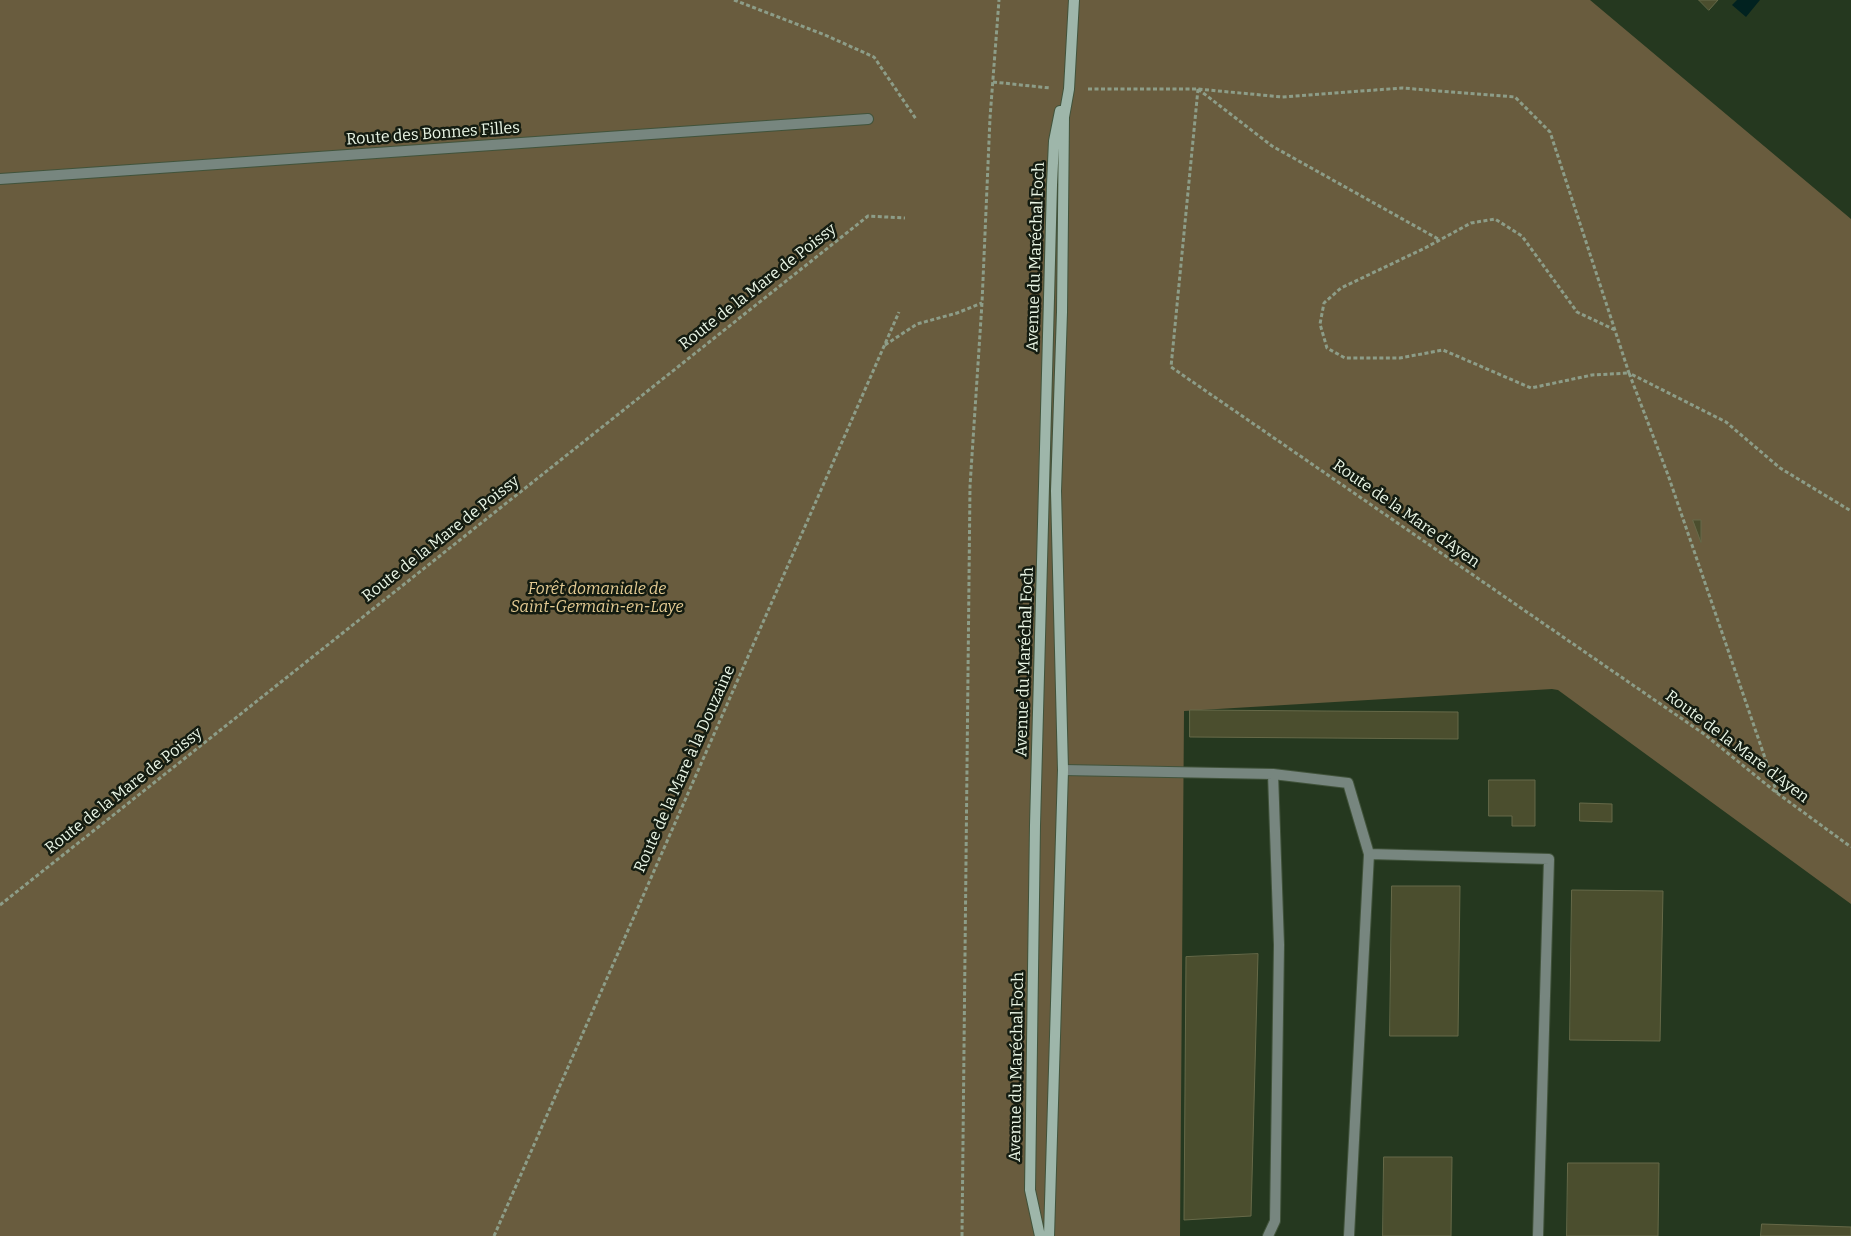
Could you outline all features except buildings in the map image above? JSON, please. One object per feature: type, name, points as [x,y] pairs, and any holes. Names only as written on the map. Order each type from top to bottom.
[{"type":"main road","name":"Avenue du Maréchal Foch","points":[[1048,1236],[1063,770],[1056,491],[1062,302],[1064,118],[1069,90],[1074,0]]},
{"type":"main road","name":"Avenue du Maréchal Foch","points":[[1040,1236],[1030,1190],[1035,835],[1052,186],[1058,117],[1069,90]]},
{"type":"lane","name":"Route des Bonnes Filles","points":[[0,179],[868,119]]},
{"type":"lane","points":[[1063,770],[1273,774],[1348,783],[1369,854],[1348,1236]]},
{"type":"lane","points":[[1268,1236],[1275,1221],[1279,945],[1273,774]]},
{"type":"lane","points":[[1369,854],[1550,859],[1538,1236]]},
{"type":"path","points":[[734,0],[874,57],[916,119]]},
{"type":"path","points":[[962,1236],[970,486],[999,0]]},
{"type":"path","points":[[993,82],[1069,90],[1198,89],[1282,97],[1402,88],[1515,97],[1550,132],[1629,373],[1668,475],[1777,792]]},
{"type":"path","points":[[1198,89],[1272,146],[1440,240]]},
{"type":"path","name":"Route de la Mare d'Ayen","points":[[1198,89],[1171,367],[1704,734],[1851,847]]},
{"type":"path","name":"Route de la Mare de Poissy","points":[[0,905],[868,216],[905,218]]},
{"type":"path","points":[[1615,330],[1577,312],[1522,236],[1495,219],[1471,223],[1341,288],[1324,303],[1320,324],[1326,348],[1345,358],[1400,358],[1443,350],[1531,388],[1592,375],[1629,373],[1726,422],[1780,468],[1851,511]]},
{"type":"path","points":[[885,345],[917,324],[957,313],[982,303]]},
{"type":"path","name":"Route de la Mare à la Douzaine","points":[[494,1236],[899,312]]},
{"type":"green space","name":"Forêt domaniale de Saint-Germain-en-Laye","points":[[0,0],[1590,0],[1851,219],[1851,904],[1558,690],[1184,711],[1180,1236],[0,1236]]},
{"type":"water","points":[[1737,0],[1760,0],[1746,17],[1732,5]]}]
